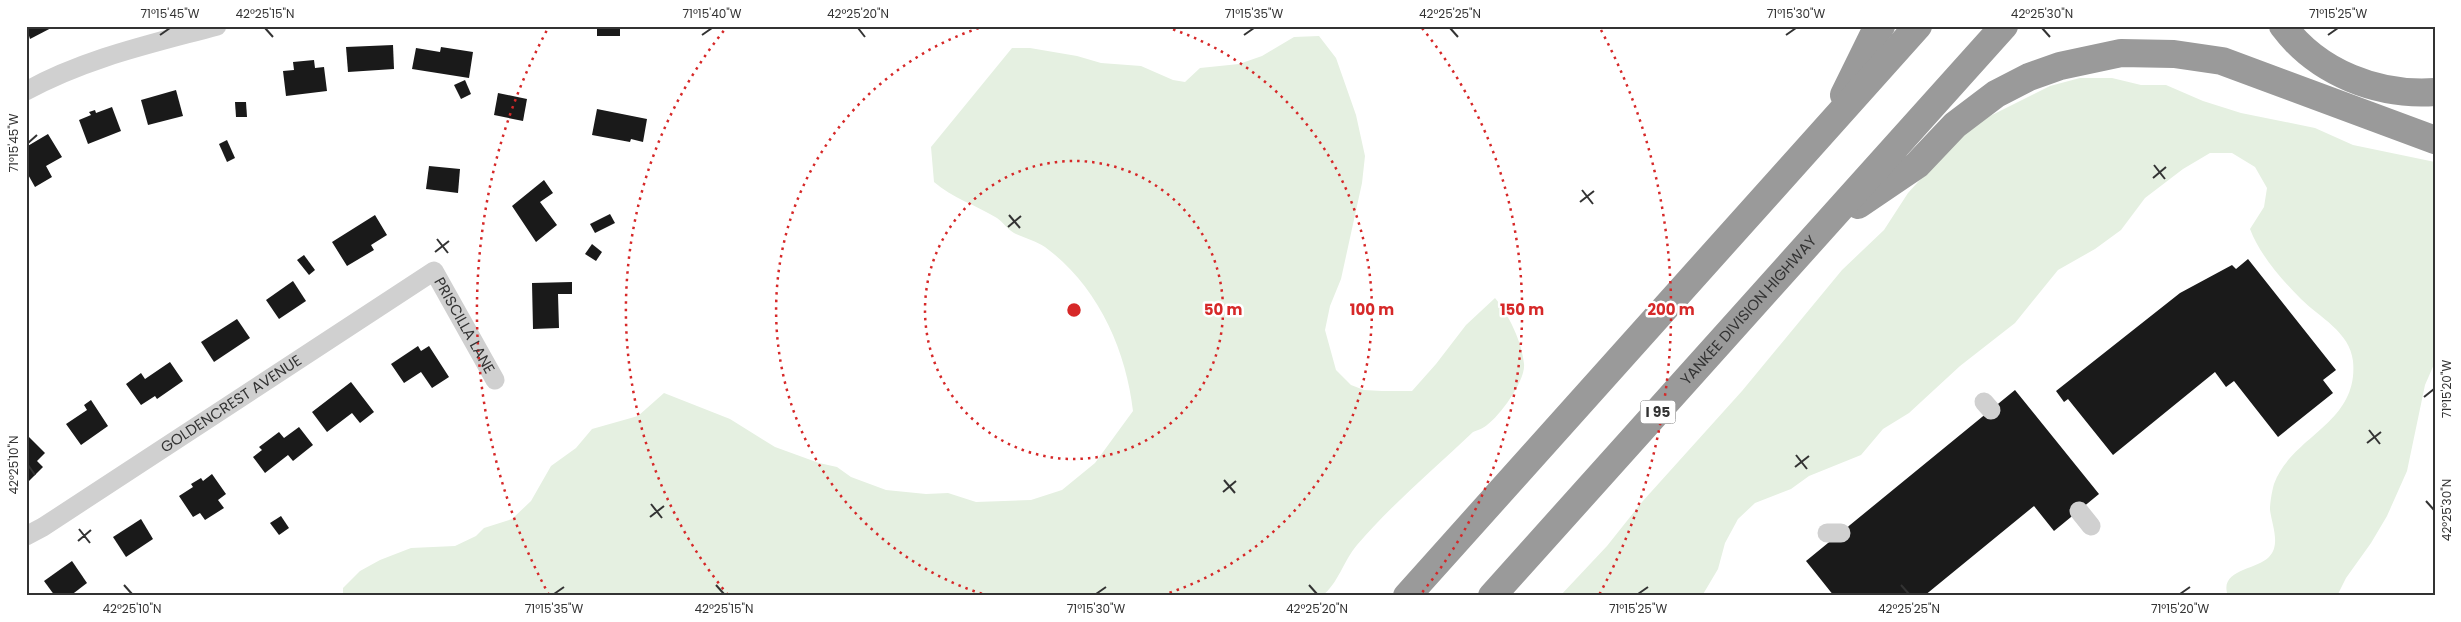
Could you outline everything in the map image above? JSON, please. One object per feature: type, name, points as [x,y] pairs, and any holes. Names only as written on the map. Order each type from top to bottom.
[{"type":"highway","points":[[1828,127],[1873,36],[1882,26]]},
{"type":"highway","points":[[1407,596],[1918,26]]},
{"type":"highway","name":"YANKEE DIVISION HIGHWAY","points":[[1492,596],[2004,26]]},
{"type":"highway","points":[[2283,26],[2315,58],[2351,78],[2391,91],[2435,92]]},
{"type":"highway","points":[[1824,228],[1917,165],[1956,124],[1996,94],[2044,71],[2105,55],[2155,52],[2222,61],[2435,140]]},
{"type":"street","points":[[26,91],[73,68],[115,53],[217,26]]},
{"type":"street","name":"PRISCILLA LANE","points":[[434,271],[495,380]]},
{"type":"street","name":"GOLDENCREST AVENUE","points":[[26,536],[43,527],[434,271]]},
{"type":"street","points":[[2079,511],[2091,526]]},
{"type":"green space","points":[[1319,36],[1336,58],[1356,115],[1365,156],[1362,183],[1341,279],[1330,306],[1325,330],[1336,370],[1351,385],[1364,390],[1412,391],[1466,325],[1495,298],[1514,329],[1521,347],[1524,364],[1524,371],[1517,388],[1499,414],[1486,426],[1473,432],[1384,515],[1357,545],[1337,579],[1322,596],[343,596],[343,588],[360,571],[380,560],[411,548],[455,546],[476,536],[484,528],[512,519],[531,501],[551,466],[576,448],[592,429],[638,416],[664,393],[730,419],[775,447],[819,463],[837,467],[851,477],[886,490],[926,494],[948,493],[976,502],[1031,500],[1062,490],[1095,463],[1133,411],[1124,365],[1116,342],[1094,299],[1063,262],[1045,247],[1014,233],[997,218],[948,193],[934,182],[931,147],[1012,48],[1030,48],[1077,56],[1101,63],[1141,66],[1173,80],[1185,82],[1200,68],[1239,64],[1262,56],[1294,37]]},
{"type":"green space","points":[[2080,78],[2112,78],[2141,85],[2166,85],[2203,101],[2241,113],[2315,128],[2353,145],[2435,162],[2435,362],[2425,385],[2407,471],[2387,516],[2371,543],[2346,578],[2337,596],[2228,596],[2226,587],[2228,580],[2233,575],[2263,561],[2273,552],[2275,535],[2270,510],[2274,484],[2283,467],[2295,453],[2335,415],[2346,400],[2352,382],[2353,361],[2351,351],[2340,333],[2301,299],[2286,283],[2265,257],[2254,239],[2250,229],[2264,207],[2267,188],[2255,167],[2232,153],[2210,153],[2183,169],[2145,198],[2121,230],[2095,249],[2058,270],[2015,323],[1960,366],[1909,413],[1883,429],[1861,455],[1809,476],[1791,489],[1755,503],[1738,519],[1725,543],[1718,569],[1702,596],[1560,596],[1607,546],[1642,502],[1742,391],[1842,270],[1884,230],[1908,193],[1963,135],[1990,116],[2050,86]]},
{"type":"building","points":[[26,26],[55,26],[30,39]]},
{"type":"building","points":[[597,26],[620,26],[620,36],[597,36]]},
{"type":"building","points":[[393,45],[394,69],[348,72],[346,47]]},
{"type":"building","points":[[441,47],[473,52],[469,78],[412,69],[416,48],[440,52]]},
{"type":"building","points":[[314,60],[315,68],[324,67],[327,91],[286,96],[283,71],[294,70],[293,62]]},
{"type":"building","points":[[465,80],[471,94],[461,99],[454,85]]},
{"type":"building","points":[[176,90],[183,116],[148,125],[141,100]]},
{"type":"building","points":[[498,93],[527,99],[523,121],[494,115]]},
{"type":"building","points":[[235,102],[246,102],[247,117],[236,117]]},
{"type":"building","points":[[112,107],[121,131],[88,144],[79,120],[91,115],[89,112],[95,110],[96,113]]},
{"type":"building","points":[[597,109],[647,119],[643,142],[631,139],[630,142],[592,135]]},
{"type":"building","points":[[48,134],[62,157],[46,166],[52,177],[35,187],[26,171],[26,147]]},
{"type":"building","points":[[227,140],[235,158],[227,162],[219,144]]},
{"type":"building","points":[[429,166],[460,169],[458,193],[426,189]]},
{"type":"building","points":[[544,180],[553,193],[540,202],[557,225],[536,242],[512,206]]},
{"type":"building","points":[[610,214],[615,223],[595,233],[590,224]]},
{"type":"building","points":[[375,215],[387,235],[371,245],[374,250],[347,266],[332,242]]},
{"type":"building","points":[[592,244],[602,252],[596,261],[585,254]]},
{"type":"building","points":[[304,255],[315,270],[309,275],[297,260]]},
{"type":"building","points":[[2248,259],[2336,370],[2323,380],[2333,393],[2278,437],[2234,381],[2226,387],[2215,372],[2113,455],[2068,399],[2064,402],[2056,391],[2180,293],[2232,265],[2236,269]]},
{"type":"building","points":[[293,281],[306,301],[279,319],[266,300]]},
{"type":"building","points":[[572,282],[572,294],[558,294],[559,328],[533,329],[532,283]]},
{"type":"building","points":[[237,319],[250,338],[214,362],[201,342]]},
{"type":"building","points":[[418,346],[421,351],[429,346],[449,377],[432,388],[421,372],[404,383],[391,364]]},
{"type":"building","points":[[170,362],[183,381],[157,399],[155,396],[141,405],[126,384],[141,373],[145,379]]},
{"type":"building","points":[[351,382],[374,412],[360,423],[352,413],[327,432],[312,412]]},
{"type":"building","points":[[2015,390],[2099,494],[2054,531],[2034,506],[1924,596],[1834,596],[1806,561]]},
{"type":"building","points":[[91,400],[108,426],[81,445],[66,424],[87,410],[84,405]]},
{"type":"building","points":[[299,427],[313,445],[293,461],[288,455],[265,473],[253,457],[262,450],[259,447],[279,432],[284,438]]},
{"type":"building","points":[[26,434],[45,453],[37,461],[43,467],[26,484]]},
{"type":"building","points":[[212,474],[226,494],[218,500],[224,508],[205,520],[200,513],[193,517],[179,496],[193,487],[191,484],[201,478],[203,481]]},
{"type":"building","points":[[281,516],[289,528],[279,535],[270,523]]},
{"type":"building","points":[[141,519],[153,539],[126,557],[113,537]]},
{"type":"building","points":[[72,561],[87,583],[70,596],[55,596],[44,581]]}]
